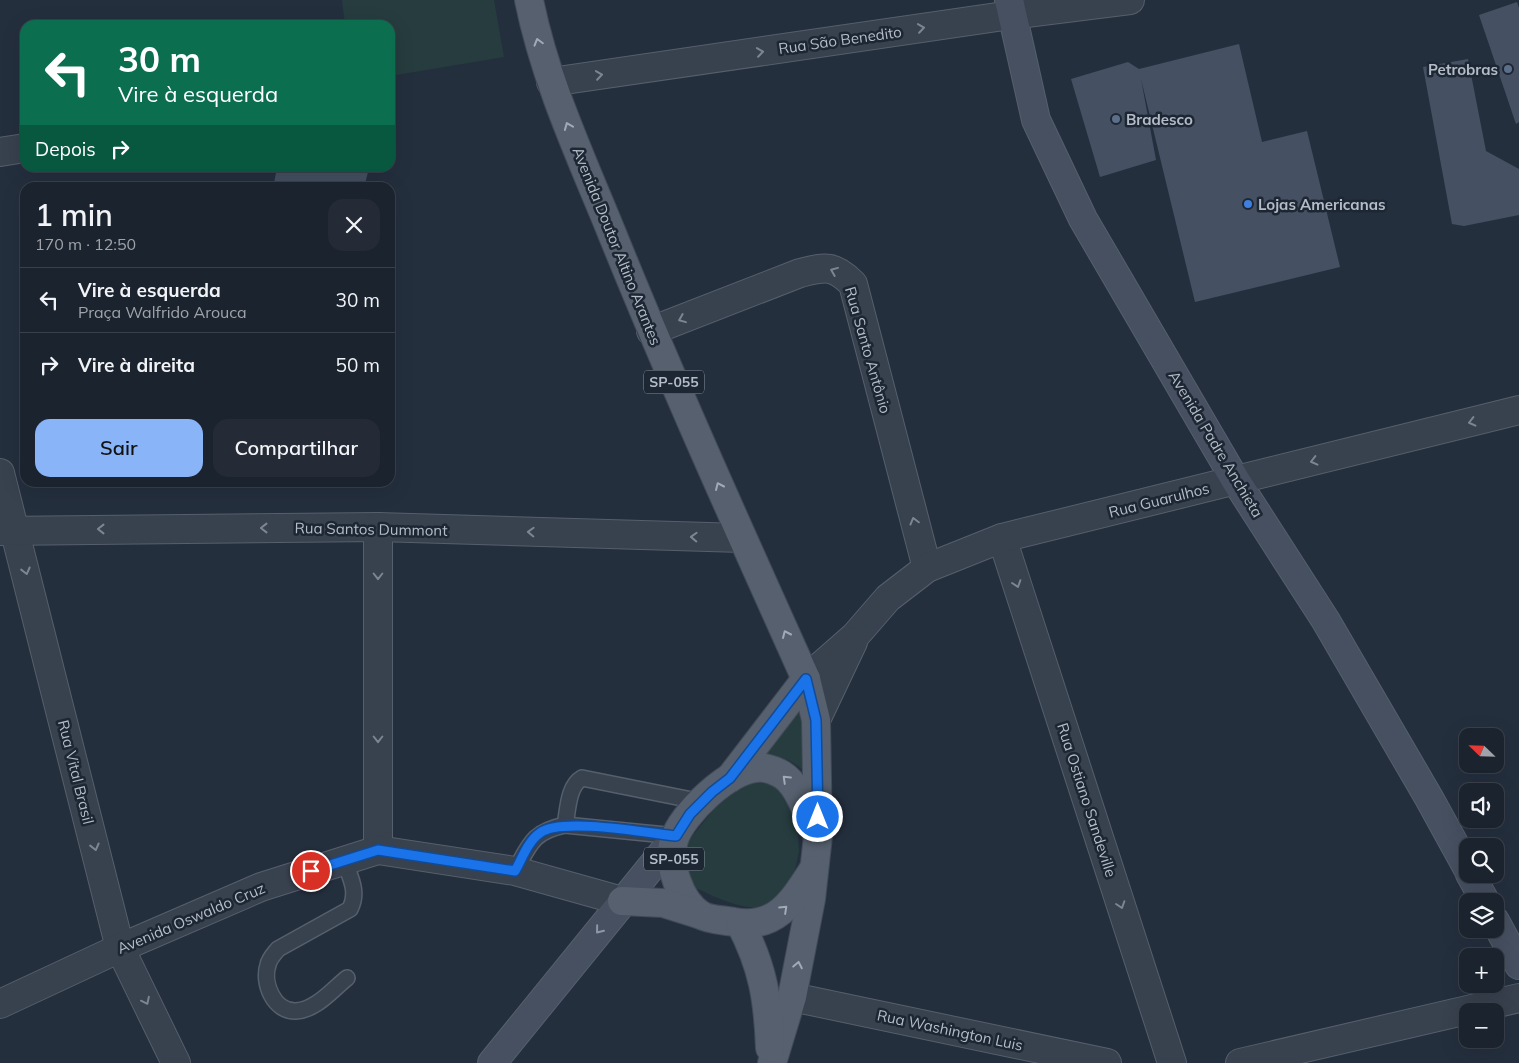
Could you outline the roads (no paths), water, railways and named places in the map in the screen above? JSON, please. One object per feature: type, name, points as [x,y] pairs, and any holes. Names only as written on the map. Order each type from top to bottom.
[{"type":"main road","name":"Avenida Doutor Altino Arantes","points":[[529,0],[536,37],[551,82],[651,332],[806,679]]},
{"type":"main road","name":"SP-055","points":[[771,1063],[792,997],[811,899],[818,836],[816,720],[806,679]]},
{"type":"main road","name":"SP-055","points":[[806,679],[730,778],[690,814],[675,838],[675,873],[680,890],[686,900],[701,916],[740,923],[764,921],[776,916],[788,906],[815,867]]},
{"type":"main road","name":"SP-055","points":[[730,778],[756,768],[780,773],[789,780],[799,796],[818,836]]},
{"type":"main road","points":[[622,901],[663,903],[701,916]]},
{"type":"main road","name":"SP-055","points":[[740,923],[755,952],[762,976],[769,1015],[771,1063]]},
{"type":"street","name":"Rua São Benedito","points":[[551,82],[1010,7],[1130,0]]},
{"type":"street","name":"Avenida Padre Anchieta","points":[[1010,7],[1036,120],[1083,219],[1236,481],[1326,621],[1459,853]]},
{"type":"street","points":[[0,152],[20,149]]},
{"type":"street","name":"Rua Santo Antônio","points":[[651,332],[800,273],[825,267],[841,272],[852,284],[927,568]]},
{"type":"street","name":"Rua Guarulhos","points":[[855,636],[888,598],[927,568],[1002,538],[1519,410]]},
{"type":"street","name":"Rua Vital Brasil","points":[[0,473],[8,531],[120,948],[176,1063]]},
{"type":"street","points":[[378,527],[378,850]]},
{"type":"street","name":"Rua Santos Dummont","points":[[8,531],[378,527],[742,538]]},
{"type":"street","name":"Rua Ostiano Sandeville","points":[[1002,538],[1172,1063]]},
{"type":"street","points":[[806,679],[855,636]]},
{"type":"street","points":[[816,720],[855,636]]},
{"type":"street","points":[[492,1063],[675,838]]},
{"type":"street","name":"Avenida Oswaldo Cruz","points":[[0,1004],[120,948],[261,887],[378,850],[515,871],[622,901]]},
{"type":"street","points":[[1504,937],[1519,965]]},
{"type":"street","name":"Rua Washington Luis","points":[[792,997],[1107,1063]]},
{"type":"street","points":[[1240,1063],[1519,998]]},
{"type":"lane","points":[[565,825],[573,788],[576,782],[582,778],[702,802]]},
{"type":"lane","points":[[515,871],[533,840],[540,832],[565,825],[675,838]]},
{"type":"lane","points":[[344,860],[355,892],[350,909],[278,949],[271,958],[266,974],[269,991],[276,1003],[295,1012],[313,1006],[347,978]]},
{"type":"place","name":"Petrobras","points":[[1508,69]]},
{"type":"place","name":"Bradesco","points":[[1116,119]]},
{"type":"place","name":"Lojas Americanas","points":[[1248,204]]}]
